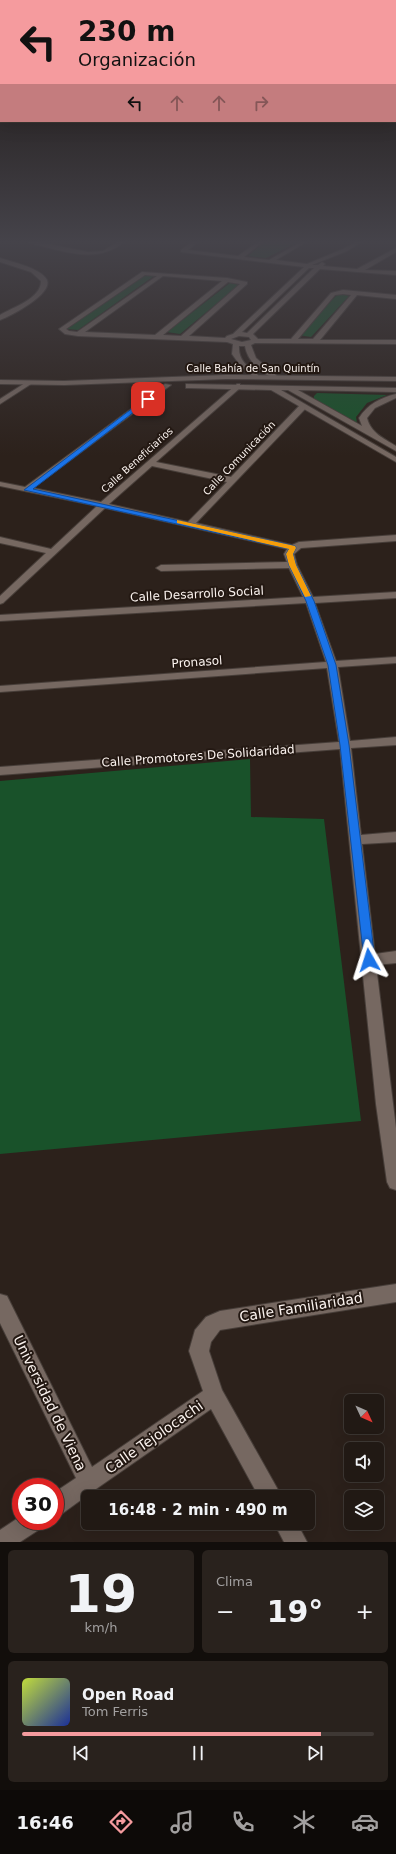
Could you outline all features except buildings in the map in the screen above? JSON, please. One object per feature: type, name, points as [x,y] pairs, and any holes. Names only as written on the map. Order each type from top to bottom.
[{"type":"street","points":[[84,313],[62,328],[63,331],[78,334],[173,338],[231,337],[248,335],[271,313]]},
{"type":"street","points":[[78,334],[108,313]]},
{"type":"street","points":[[157,337],[187,313]]},
{"type":"street","points":[[183,338],[212,313]]},
{"type":"street","points":[[231,337],[257,313]]},
{"type":"street","points":[[293,340],[316,313]]},
{"type":"street","points":[[315,341],[339,313]]},
{"type":"street","points":[[248,335],[253,340]]},
{"type":"street","points":[[231,337],[236,343],[235,354],[244,367],[270,387],[396,460]]},
{"type":"street","points":[[236,343],[253,340],[396,342]]},
{"type":"street","points":[[253,340],[248,353],[258,365],[289,387],[396,449]]},
{"type":"street","name":"Calle Bahía de San Quintín","points":[[0,382],[28,384],[256,376],[396,380]]},
{"type":"street","name":"Calle Bahía de San Quintín","points":[[110,382],[167,385],[396,390]]},
{"type":"street","points":[[0,402],[28,384]]},
{"type":"street","points":[[27,490],[167,385]]},
{"type":"street","name":"Calle Beneficiarios","points":[[0,600],[103,505],[237,386]]},
{"type":"street","points":[[378,439],[366,428],[363,418],[367,410],[382,401],[396,396]]},
{"type":"street","name":"Calle Comunicación","points":[[191,524],[231,480],[303,407]]},
{"type":"street","points":[[365,443],[378,439]]},
{"type":"street","points":[[150,464],[231,480]]},
{"type":"street","points":[[0,484],[191,524],[293,548],[299,546],[396,538]]},
{"type":"street","points":[[0,540],[52,552]]},
{"type":"street","points":[[293,548],[289,554],[292,565],[310,601],[332,665],[345,745],[369,960],[390,1103],[396,1182]]},
{"type":"street","points":[[161,568],[292,565]]},
{"type":"street","name":"Calle Desarrollo Social","points":[[0,618],[396,595]]},
{"type":"street","name":"Pronasol","points":[[0,689],[396,660]]},
{"type":"street","name":"Calle Promotores De Solidaridad","points":[[0,771],[396,741]]},
{"type":"street","points":[[356,840],[396,837]]},
{"type":"street","points":[[369,960],[396,957]]},
{"type":"street","name":"Calle Familiaridad","points":[[214,1395],[199,1351],[202,1336],[208,1328],[220,1321],[396,1293]]},
{"type":"street","name":"Universidad de Viena","points":[[0,1304],[89,1482]]},
{"type":"street","points":[[214,1395],[267,1490]]},
{"type":"street","name":"Calle Tejolocachi","points":[[64,1499],[214,1395]]},
{"type":"street","points":[[1,1542],[19,1530]]},
{"type":"street","points":[[289,1530],[296,1542]]},
{"type":"green space","points":[[87,313],[102,313],[78,330],[67,329],[66,327]]},
{"type":"green space","points":[[191,313],[205,313],[180,334],[167,332]]},
{"type":"green space","points":[[319,313],[333,313],[311,337],[298,335]]},
{"type":"green space","points":[[317,393],[387,395],[367,403],[356,417],[357,423],[314,399],[314,396]]},
{"type":"green space","points":[[250,759],[251,817],[324,819],[361,1121],[0,1154],[0,781]]},
{"type":"slow traffic","points":[[179,522],[293,548],[290,550],[289,554],[292,565],[307,596]]},
{"type":"route","points":[[148,399],[27,490],[191,524],[293,548],[290,550],[289,554],[292,565],[310,601],[332,665],[345,745],[369,960]]}]
